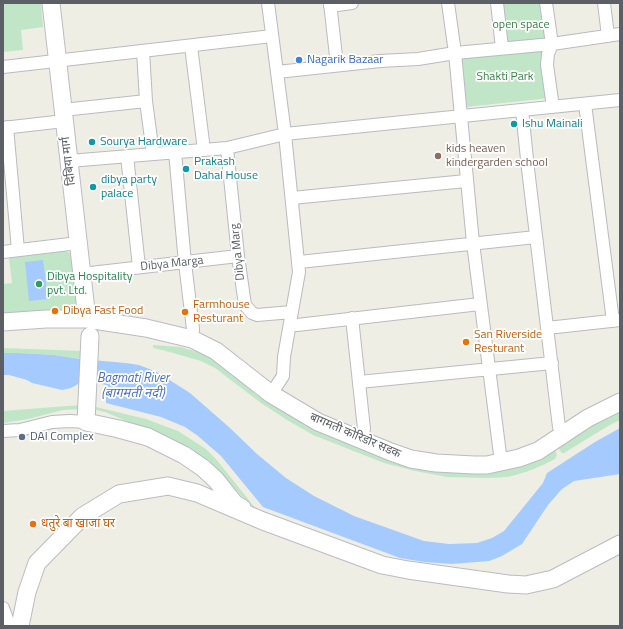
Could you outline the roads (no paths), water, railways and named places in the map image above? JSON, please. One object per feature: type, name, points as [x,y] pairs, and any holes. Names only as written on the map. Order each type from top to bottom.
[{"type":"main road","name":"दिबिया मार्ग","points":[[51,3],[86,319]]},
{"type":"main road","name":"बागमती कोरिडोर सडक","points":[[3,322],[46,319],[86,319],[146,328],[192,339],[216,351],[271,394],[318,422],[390,452],[436,463],[474,466],[519,458],[538,451],[566,434],[588,418],[620,402]]},
{"type":"main road","points":[[90,336],[86,422],[119,429],[148,438],[184,455],[204,468],[236,504],[263,521]]},
{"type":"main road","points":[[20,626],[27,592],[36,563],[83,516],[119,494],[168,486],[197,493],[263,521],[382,565],[508,584],[526,585],[553,579],[620,544]]},
{"type":"street","points":[[268,3],[285,134],[299,262],[299,272],[284,357],[283,376],[271,394]]},
{"type":"street","points":[[337,66],[330,5],[352,3]]},
{"type":"street","points":[[448,3],[455,53],[466,181],[480,304],[501,462]]},
{"type":"street","points":[[497,3],[502,48]]},
{"type":"street","points":[[546,3],[552,44],[548,54],[547,64],[553,107]]},
{"type":"street","points":[[604,3],[608,36]]},
{"type":"street","points":[[277,72],[418,59],[455,53],[552,44],[620,34]]},
{"type":"street","points":[[3,67],[272,36]]},
{"type":"street","points":[[192,46],[204,150]]},
{"type":"street","points":[[144,51],[146,101],[153,154]]},
{"type":"street","points":[[69,161],[227,148],[285,134],[620,100]]},
{"type":"street","points":[[18,250],[5,128],[146,101]]},
{"type":"street","points":[[548,328],[617,320],[585,104]]},
{"type":"street","points":[[522,110],[559,427],[566,434]]},
{"type":"street","name":"Dibya Marg","points":[[227,148],[238,256],[245,306],[248,310],[257,315],[292,312]]},
{"type":"street","points":[[176,152],[185,262],[193,329],[192,339]]},
{"type":"street","points":[[127,156],[139,267]]},
{"type":"street","points":[[292,198],[466,181]]},
{"type":"street","points":[[299,262],[536,237]]},
{"type":"street","points":[[3,252],[78,242]]},
{"type":"street","name":"Dibya Marga","points":[[82,274],[238,256]]},
{"type":"street","points":[[290,324],[297,325],[480,304]]},
{"type":"street","points":[[352,318],[364,429],[361,440]]},
{"type":"street","points":[[359,382],[552,362]]},
{"type":"street","points":[[3,430],[20,430],[52,422],[86,422]]},
{"type":"street","points":[[3,608],[8,626]]},
{"type":"water","points":[[43,260],[48,299],[29,301],[25,262]]},
{"type":"water","name":"Bagmati River (बागमती नदी)","points":[[3,353],[54,355],[126,363],[139,365],[157,372],[190,393],[257,454],[286,478],[314,496],[354,516],[424,541],[449,544],[477,543],[492,538],[504,531],[543,483],[547,473],[595,442],[620,428],[620,474],[574,481],[562,489],[548,505],[522,544],[502,556],[489,561],[452,564],[424,562],[400,558],[263,507],[221,456],[198,436],[185,427],[161,417],[106,403],[106,385],[85,380],[71,388],[62,390],[32,383],[9,375],[3,375]]},
{"type":"place","name":"Nagarik Bazaar","points":[[299,60]]},
{"type":"place","name":"Ishu Mainali","points":[[514,124]]},
{"type":"place","name":"Sourya Hardware","points":[[92,142]]},
{"type":"place","name":"kids heaven kindergarden school","points":[[438,156]]},
{"type":"place","name":"Prakash Dahal House","points":[[186,169]]},
{"type":"place","name":"dibya party palace","points":[[93,187]]},
{"type":"place","name":"Dibya Hospitality pvt. Ltd.","points":[[39,284]]},
{"type":"place","name":"Dibya Fast Food","points":[[55,311]]},
{"type":"place","name":"Farmhouse Resturant","points":[[185,312]]},
{"type":"place","name":"San Riverside Resturant","points":[[466,342]]},
{"type":"place","name":"DAI Complex","points":[[22,437]]},
{"type":"place","name":"धतुरे बा खाजा घर","points":[[33,524]]},
{"type":"park label","name":"open space","points":[[521,25]]},
{"type":"park label","name":"Shakti Park","points":[[505,77]]}]
